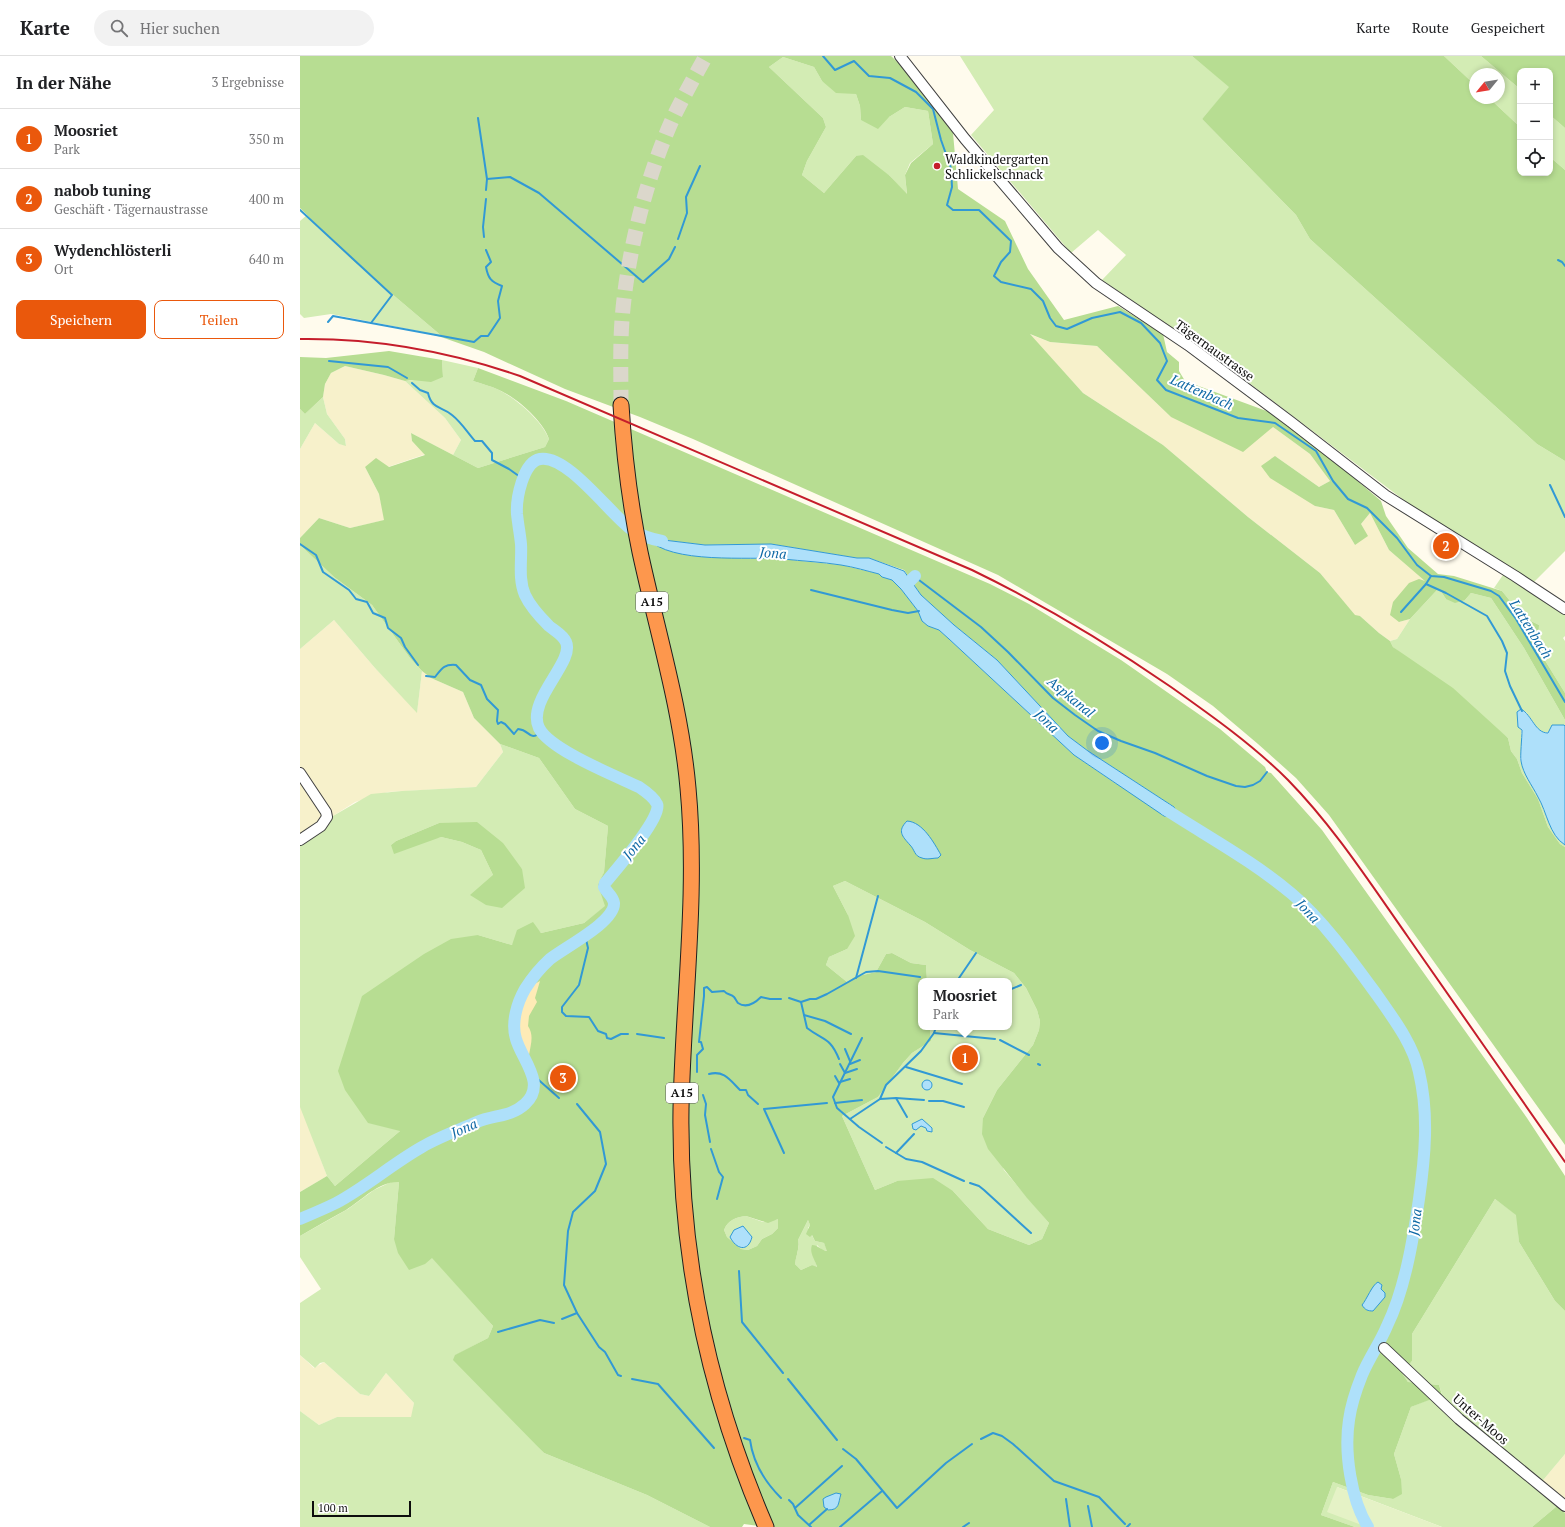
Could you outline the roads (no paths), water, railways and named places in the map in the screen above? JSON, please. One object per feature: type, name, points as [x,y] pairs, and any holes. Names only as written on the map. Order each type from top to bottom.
[{"type":"highway","name":"A15","points":[[621,405],[626,466],[640,553],[678,721],[686,768],[691,842],[691,912],[681,1112],[683,1185],[689,1252],[699,1310],[717,1391],[740,1462],[766,1527]]},
{"type":"street","name":"Tägernaustrasse","points":[[900,56],[965,139],[1058,248],[1096,283],[1188,345],[1385,495],[1565,609]]},
{"type":"street","points":[[300,773],[326,812],[327,817],[321,826],[300,840]]},
{"type":"street","name":"Unter-Moos","points":[[1384,1348],[1459,1419],[1565,1506]]},
{"type":"water","points":[[647,538],[705,545],[771,544],[857,558],[869,558],[904,571],[921,595],[954,625],[997,660],[1068,736],[1088,751],[1174,807],[1179,818],[1164,816],[1074,755],[939,630],[928,626],[922,621],[918,611],[892,580],[882,577],[879,574],[860,569],[827,563],[768,558],[711,558],[692,556],[658,547]]},
{"type":"water","points":[[1521,709],[1540,730],[1544,732],[1548,733],[1552,725],[1565,726],[1565,845],[1555,835],[1522,766],[1522,730],[1518,727],[1517,712]]},
{"type":"water","points":[[907,821],[913,822],[923,829],[941,855],[938,858],[924,859],[916,854],[901,831]]},
{"type":"water","points":[[925,1080],[929,1080],[931,1081],[931,1089],[925,1090],[922,1087],[922,1083]]},
{"type":"water","points":[[922,1119],[932,1128],[932,1132],[927,1131],[926,1128],[921,1126],[916,1130],[913,1129],[912,1124]]},
{"type":"water","points":[[743,1226],[752,1237],[748,1245],[742,1248],[735,1244],[730,1237],[734,1230]]},
{"type":"water","points":[[1378,1282],[1382,1285],[1381,1289],[1385,1293],[1385,1297],[1373,1311],[1368,1310],[1362,1305]]},
{"type":"water","points":[[836,1493],[841,1494],[838,1505],[835,1509],[828,1510],[824,1507],[823,1499]]},
{"type":"waterway","name":"Lattenbach","points":[[823,56],[835,70],[854,61],[869,76],[890,78],[916,92],[933,109],[941,140],[951,168],[952,187],[947,205],[953,210],[979,210],[1011,241],[1010,252],[1001,262],[994,276],[1001,282],[1031,289],[1043,301],[1050,318],[1056,326],[1067,329],[1092,318],[1120,312],[1141,323],[1160,343],[1167,361],[1157,380],[1166,390],[1238,418],[1275,423],[1316,451],[1333,481],[1348,499],[1367,508],[1397,538],[1417,565],[1431,576],[1444,577],[1491,591],[1499,596],[1516,619],[1565,702]]},
{"type":"waterway","points":[[478,118],[487,179],[486,190]]},
{"type":"waterway","points":[[678,239],[687,213],[686,197],[700,166]]},
{"type":"waterway","points":[[487,179],[510,177],[539,193],[643,282],[669,259],[675,247]]},
{"type":"waterway","points":[[484,237],[483,227],[486,199]]},
{"type":"waterway","points":[[300,210],[392,295],[371,323]]},
{"type":"waterway","points":[[328,322],[333,316],[474,342],[481,336],[488,336],[500,318],[498,301],[502,286],[495,283],[488,274],[486,267],[491,262],[486,250]]},
{"type":"waterway","points":[[1558,260],[1565,266]]},
{"type":"waterway","points":[[329,361],[388,367],[407,378]]},
{"type":"waterway","points":[[412,383],[420,390],[428,393],[432,402],[455,418],[475,441],[482,441],[492,453],[492,460],[509,469],[523,479]]},
{"type":"waterway","name":"Jona","points":[[300,1219],[347,1197],[429,1143],[477,1122],[508,1114],[525,1104],[531,1096],[534,1088],[531,1072],[516,1039],[514,1026],[517,1007],[522,995],[533,977],[550,959],[588,934],[607,918],[614,903],[604,887],[605,883],[637,844],[653,820],[657,810],[656,801],[644,790],[584,762],[556,745],[539,728],[537,717],[539,706],[544,694],[564,660],[567,650],[565,640],[549,626],[536,611],[527,599],[523,589],[521,576],[521,544],[517,507],[519,491],[525,474],[534,462],[540,459],[551,460],[563,466],[588,486],[631,529],[646,537],[662,541]]},
{"type":"waterway","points":[[1550,485],[1565,517]]},
{"type":"waterway","points":[[300,544],[316,555],[323,572],[349,590],[356,599],[367,602],[373,613],[385,618],[388,628],[401,638],[405,647],[418,665]]},
{"type":"waterway","name":"Aspkanal","points":[[911,574],[981,627],[1053,698],[1098,731],[1155,753],[1207,776],[1236,786],[1245,787],[1253,785],[1260,781],[1267,772]]},
{"type":"waterway","points":[[906,585],[915,576]]},
{"type":"waterway","points":[[1401,612],[1426,584],[1431,576]]},
{"type":"waterway","points":[[1426,584],[1446,593],[1487,616],[1502,641],[1507,653],[1505,671],[1510,686],[1522,711]]},
{"type":"waterway","points":[[811,590],[892,610],[908,613],[919,611]]},
{"type":"waterway","points":[[426,676],[435,677],[444,667],[456,665],[470,680],[481,685],[487,699],[498,710],[498,724],[501,722],[505,724],[514,734],[518,729],[525,731],[532,736],[542,732]]},
{"type":"waterway","name":"Jona","points":[[1165,809],[1262,871],[1304,904],[1337,942],[1377,995],[1407,1041],[1419,1072],[1424,1104],[1425,1136],[1417,1215],[1411,1247],[1399,1296],[1384,1332],[1360,1381],[1352,1403],[1350,1414],[1347,1446],[1350,1475],[1357,1503],[1368,1527]]},
{"type":"waterway","points":[[856,978],[878,896]]},
{"type":"waterway","points":[[585,935],[588,948],[579,985],[562,1007],[562,1012],[566,1016],[589,1017],[598,1031],[606,1034],[607,1038],[611,1039],[621,1034],[628,1034]]},
{"type":"waterway","points":[[959,978],[976,953]]},
{"type":"waterway","points":[[789,998],[801,1002],[816,999],[866,972],[878,971],[920,977]]},
{"type":"waterway","points":[[1012,989],[1021,985]]},
{"type":"waterway","points":[[699,1042],[704,988],[707,987],[712,992],[724,991],[732,995],[741,1005],[748,1005],[761,997],[781,999]]},
{"type":"waterway","points":[[801,1002],[807,1028],[826,1040],[833,1047],[839,1059]]},
{"type":"waterway","points":[[804,1015],[825,1021],[851,1034]]},
{"type":"waterway","points":[[850,1119],[880,1099],[886,1085],[921,1051],[935,1030]]},
{"type":"waterway","points":[[934,1033],[995,1039]]},
{"type":"waterway","points":[[637,1034],[664,1038]]},
{"type":"waterway","points":[[862,1038],[833,1097],[837,1108],[859,1127],[882,1143]]},
{"type":"waterway","points":[[1000,1040],[1029,1055]]},
{"type":"waterway","points":[[697,1072],[697,1055],[703,1049],[700,1042]]},
{"type":"waterway","points":[[845,1049],[850,1061]]},
{"type":"waterway","points":[[850,1064],[860,1060]]},
{"type":"waterway","points":[[840,1064],[845,1073],[857,1069]]},
{"type":"waterway","points":[[906,1067],[962,1084]]},
{"type":"waterway","points":[[709,1074],[719,1073],[730,1079],[740,1090],[746,1090],[748,1095],[758,1104]]},
{"type":"waterway","points":[[533,1075],[559,1098]]},
{"type":"waterway","points":[[835,1076],[839,1083]]},
{"type":"waterway","points":[[840,1082],[850,1079]]},
{"type":"waterway","points":[[703,1095],[706,1104],[705,1115],[710,1142]]},
{"type":"waterway","points":[[896,1098],[907,1117]]},
{"type":"waterway","points":[[880,1099],[896,1098],[924,1100]]},
{"type":"waterway","points":[[835,1103],[862,1100]]},
{"type":"waterway","points":[[929,1101],[943,1101],[964,1107]]},
{"type":"waterway","points":[[784,1153],[764,1109],[827,1103]]},
{"type":"waterway","points":[[577,1104],[600,1132],[606,1164],[595,1191],[573,1212],[568,1231],[564,1285],[577,1313],[599,1347],[605,1352],[618,1375],[621,1376]]},
{"type":"waterway","points":[[896,1153],[914,1134]]},
{"type":"waterway","points":[[886,1147],[906,1159],[922,1162],[964,1181]]},
{"type":"waterway","points":[[711,1149],[719,1172],[723,1177],[717,1199]]},
{"type":"waterway","points":[[970,1183],[979,1186],[984,1190],[1031,1233]]},
{"type":"waterway","points":[[739,1271],[742,1322],[783,1373]]},
{"type":"waterway","points":[[562,1319],[577,1313]]},
{"type":"waterway","points":[[498,1332],[540,1320],[554,1323]]},
{"type":"waterway","points":[[632,1379],[658,1384],[714,1448]]},
{"type":"waterway","points":[[788,1379],[837,1440]]},
{"type":"waterway","points":[[981,1439],[993,1433],[1002,1436],[1054,1481],[1099,1497],[1125,1524]]},
{"type":"waterway","points":[[744,1438],[750,1440],[757,1464],[765,1478],[781,1498]]},
{"type":"waterway","points":[[843,1449],[856,1459],[897,1508],[946,1463],[972,1444]]},
{"type":"waterway","points":[[795,1508],[842,1466]]},
{"type":"waterway","points":[[840,1527],[882,1491]]},
{"type":"waterway","points":[[1066,1499],[1070,1527]]},
{"type":"waterway","points":[[789,1500],[793,1504],[798,1515],[811,1527]]},
{"type":"waterway","points":[[1088,1506],[1092,1527]]},
{"type":"waterway","points":[[809,1525],[827,1509]]},
{"type":"waterway","points":[[963,1527],[969,1523]]},
{"type":"waterway","points":[[1127,1527],[1130,1524]]},
{"type":"tunnel","points":[[621,405],[622,320],[628,269],[639,217],[663,141],[677,110],[706,56]]},
{"type":"railway","points":[[300,339],[356,341],[412,348],[439,353],[493,367],[520,376],[972,570],[1049,610],[1123,655],[1171,687],[1232,731],[1275,767],[1305,798],[1336,836],[1365,876],[1565,1162]]},
{"type":"place","name":"Waldkindergarten Schlickelschnack","points":[[937,166]]},
{"type":"place","name":"nabob tuning","points":[[1446,546]]},
{"type":"place","name":"Moosriet","points":[[965,1058]]},
{"type":"place","name":"Wydenchlösterli","points":[[563,1078]]}]
